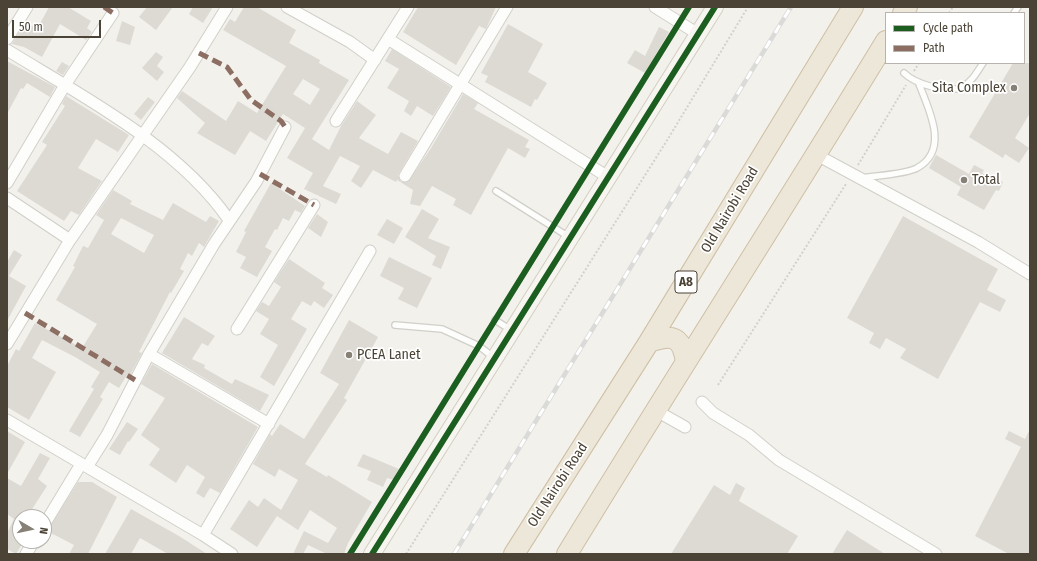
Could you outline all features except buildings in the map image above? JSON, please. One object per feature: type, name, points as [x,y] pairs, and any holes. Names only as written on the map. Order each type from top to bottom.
[{"type":"highway","name":"Old Nairobi Road","points":[[514,554],[649,342],[854,7]]},
{"type":"highway","points":[[567,554],[655,410],[817,155],[885,43]]},
{"type":"highway","points":[[649,342],[661,338],[674,338],[681,343],[686,361]]},
{"type":"street","points":[[7,39],[27,7]]},
{"type":"street","points":[[8,341],[70,240],[212,34],[227,7]]},
{"type":"street","points":[[286,7],[350,42],[376,60]]},
{"type":"street","points":[[336,121],[376,60],[408,7]]},
{"type":"street","points":[[405,176],[507,7]]},
{"type":"street","points":[[655,7],[698,34]]},
{"type":"street","points":[[372,554],[492,357],[714,7]]},
{"type":"street","points":[[7,183],[65,85],[113,12]]},
{"type":"street","points":[[388,39],[606,176]]},
{"type":"street","points":[[7,50],[65,85],[143,136],[183,169],[215,200],[228,220]]},
{"type":"street","points":[[52,513],[84,466],[107,436],[149,354],[228,220],[256,182],[285,127]]},
{"type":"street","points":[[817,155],[978,242],[1030,274]]},
{"type":"street","points":[[7,198],[70,240]]},
{"type":"street","points":[[237,329],[314,204]]},
{"type":"street","points":[[203,535],[270,424],[370,251]]},
{"type":"street","points":[[149,354],[270,424]]},
{"type":"street","points":[[702,402],[713,413],[749,435],[779,460],[936,554]]},
{"type":"street","points":[[655,410],[685,427]]},
{"type":"street","points":[[7,420],[203,535],[232,554]]},
{"type":"lane","points":[[904,74],[909,79],[920,84],[952,89],[962,87],[973,78],[982,64]]},
{"type":"lane","points":[[857,176],[916,169],[927,160],[933,150],[934,123],[920,84]]},
{"type":"lane","points":[[496,191],[569,236]]},
{"type":"lane","points":[[496,321],[510,329]]},
{"type":"lane","points":[[395,325],[442,329],[482,349],[492,357]]},
{"type":"path","points":[[406,554],[666,142],[748,7]]},
{"type":"path","points":[[718,385],[857,176],[918,64]]},
{"type":"railway","points":[[454,554],[791,7]]},
{"type":"marked path","points":[[104,7],[113,13]]},
{"type":"marked path","points":[[199,53],[227,67],[251,100],[281,121],[285,127]]},
{"type":"marked path","points":[[260,174],[314,205]]},
{"type":"marked path","points":[[25,313],[135,380]]},
{"type":"cycle path","points":[[350,554],[689,7]]},
{"type":"cycle path","points":[[372,554],[715,7]]},
{"type":"place","name":"Sita Complex","points":[[1014,88]]},
{"type":"place","name":"Total","points":[[964,180]]},
{"type":"place","name":"PCEA Lanet","points":[[349,355]]}]
